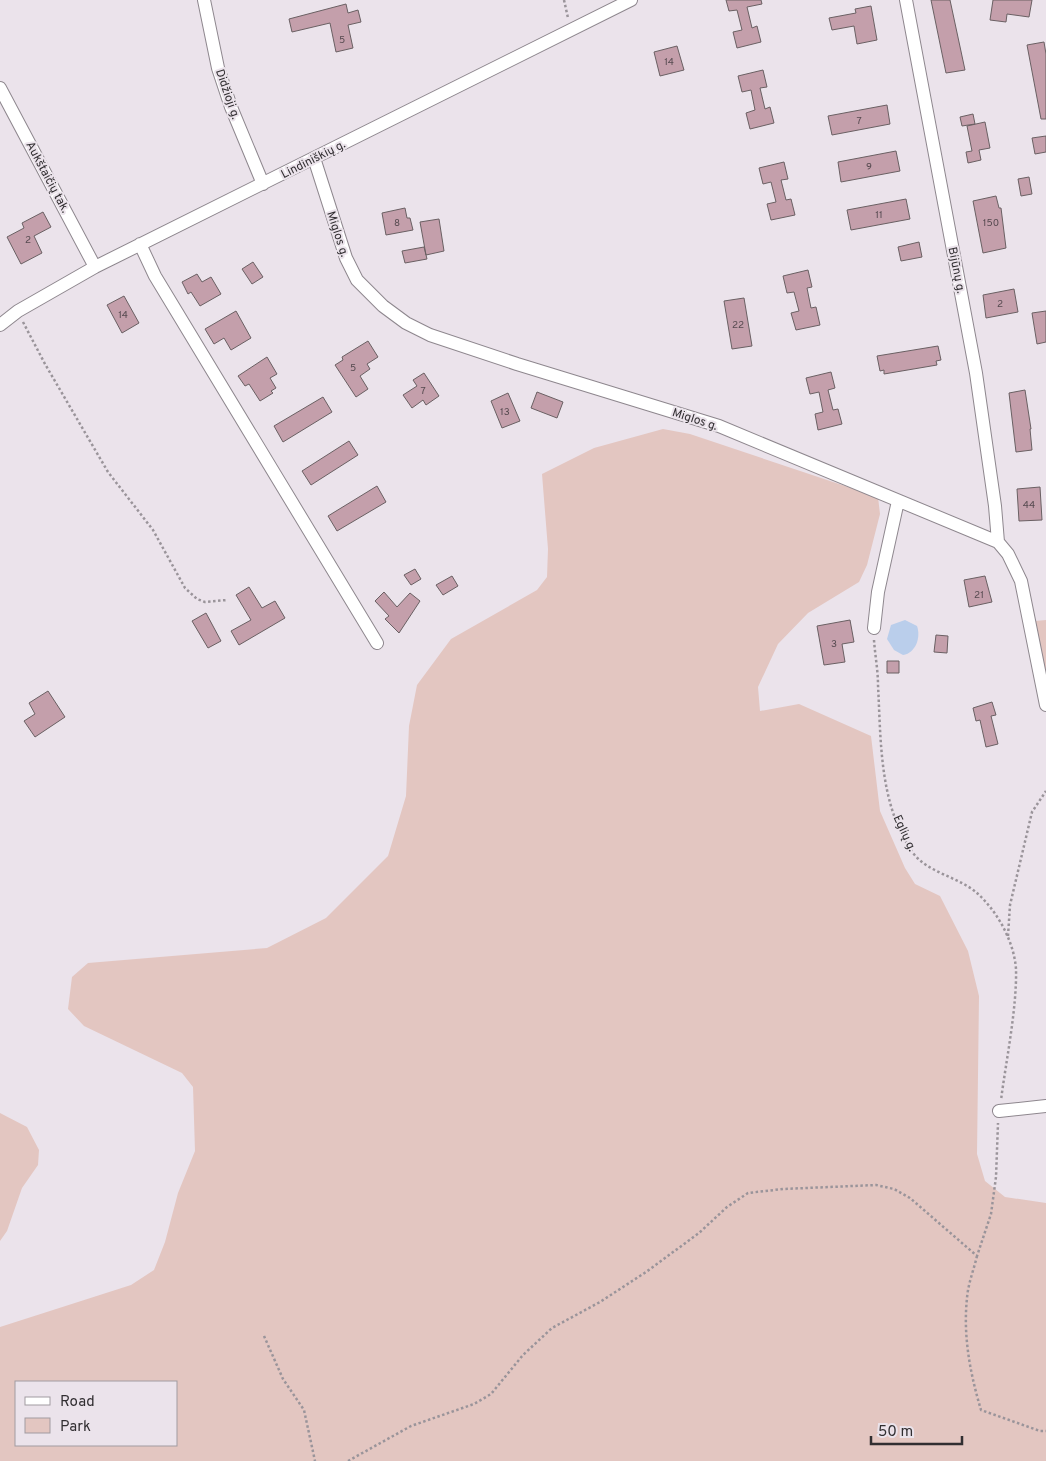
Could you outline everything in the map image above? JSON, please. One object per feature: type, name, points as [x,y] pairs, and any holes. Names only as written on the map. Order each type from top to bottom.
[{"type":"street","name":"Didžioji g.","points":[[204,0],[218,68],[230,107],[263,184]]},
{"type":"street","name":"Lindiniškių g.","points":[[0,324],[18,310],[95,267],[631,0]]},
{"type":"street","name":"Bijūnų g.","points":[[906,0],[976,373],[995,506],[998,542]]},
{"type":"street","name":"Aukštaičių tak.","points":[[0,88],[95,267]]},
{"type":"street","name":"Miglos g.","points":[[314,158],[346,258],[357,280],[383,306],[406,323],[430,335],[517,364],[719,426],[998,542]]},
{"type":"street","points":[[140,244],[155,276],[377,644]]},
{"type":"street","points":[[874,628],[880,583],[898,501]]},
{"type":"street","points":[[998,542],[1008,554],[1021,581],[1046,705]]},
{"type":"street","points":[[999,1116],[1046,1106]]},
{"type":"path","points":[[564,0],[570,30]]},
{"type":"path","points":[[18,310],[45,364],[108,472],[152,530],[185,588],[197,599],[205,602],[227,600]]},
{"type":"path","name":"Eglių g.","points":[[874,628],[882,761],[891,802],[901,830],[914,854],[933,868],[976,892],[995,912],[1008,937],[1016,968],[1012,1017],[999,1116],[996,1177],[991,1214],[977,1256],[967,1297],[968,1346],[970,1373],[981,1410],[1040,1431],[1046,1431]]},
{"type":"path","points":[[1008,937],[1010,905],[1032,812],[1046,791]]},
{"type":"path","points":[[348,1461],[411,1426],[474,1404],[491,1394],[523,1355],[552,1328],[600,1302],[646,1272],[699,1232],[727,1207],[748,1193],[783,1189],[876,1185],[894,1189],[910,1198],[977,1256]]},
{"type":"path","points":[[264,1336],[283,1380],[304,1410],[315,1461]]},
{"type":"green space","points":[[663,429],[690,434],[878,497],[880,514],[867,565],[859,582],[808,613],[778,644],[758,687],[760,711],[799,704],[871,736],[880,811],[905,868],[915,884],[940,896],[968,951],[979,996],[977,1154],[985,1181],[1005,1197],[1046,1203],[1046,1461],[0,1461],[0,1327],[131,1285],[154,1270],[165,1242],[178,1193],[195,1151],[193,1087],[182,1073],[84,1026],[68,1009],[72,977],[88,963],[267,948],[326,918],[388,856],[406,796],[409,726],[417,685],[451,639],[537,590],[547,577],[548,549],[542,474],[594,448]]},
{"type":"green space","points":[[1046,620],[1046,683],[1035,621]]},
{"type":"green space","points":[[0,1113],[27,1127],[39,1150],[38,1165],[22,1188],[7,1231],[0,1241]]},
{"type":"water","points":[[905,620],[917,626],[918,639],[914,648],[903,655],[894,650],[887,639],[891,625]]},
{"type":"building","points":[[726,0],[761,0],[762,4],[747,7],[752,28],[757,26],[761,42],[737,48],[733,32],[742,30],[737,10],[729,11]]},
{"type":"building","points":[[931,0],[950,0],[965,70],[946,73]]},
{"type":"building","points":[[993,0],[1032,0],[1029,17],[1007,14],[1006,22],[990,20]]},
{"type":"building","points":[[346,4],[348,13],[358,10],[361,22],[348,25],[353,48],[336,52],[330,23],[292,32],[289,19]]},
{"type":"building","points":[[871,6],[877,40],[857,44],[854,26],[832,30],[829,18],[856,13],[855,9]]},
{"type":"building","points":[[1044,42],[1046,54],[1046,119],[1041,119],[1027,45]]},
{"type":"building","points":[[677,46],[684,70],[660,76],[654,52]]},
{"type":"building","points":[[763,70],[767,87],[760,88],[765,109],[770,107],[774,123],[750,129],[746,113],[755,110],[751,90],[742,92],[738,76]]},
{"type":"building","points":[[887,105],[890,124],[832,135],[828,116]]},
{"type":"building","points":[[973,114],[975,124],[962,126],[960,117]]},
{"type":"building","points":[[985,122],[990,148],[979,150],[981,160],[968,163],[966,152],[972,151],[967,126]]},
{"type":"building","points":[[1046,136],[1046,152],[1035,154],[1032,138]]},
{"type":"building","points":[[896,151],[900,171],[841,182],[838,162]]},
{"type":"building","points":[[784,162],[788,179],[781,180],[786,200],[791,199],[795,215],[771,220],[767,204],[776,202],[771,182],[763,184],[759,168]]},
{"type":"building","points":[[1029,177],[1032,194],[1021,196],[1018,179]]},
{"type":"building","points":[[996,196],[999,208],[1001,208],[1006,248],[983,253],[973,201]]},
{"type":"building","points":[[906,199],[910,219],[851,230],[847,210]]},
{"type":"building","points":[[405,208],[407,218],[410,218],[413,230],[386,235],[382,213]]},
{"type":"building","points":[[43,212],[51,227],[34,236],[42,253],[21,264],[7,237],[24,228],[22,223]]},
{"type":"building","points":[[439,219],[444,251],[426,255],[420,222]]},
{"type":"building","points":[[919,242],[922,257],[901,261],[898,247]]},
{"type":"building","points":[[424,247],[427,259],[405,263],[402,251]]},
{"type":"building","points":[[253,262],[263,277],[252,284],[242,269]]},
{"type":"building","points":[[808,270],[812,287],[807,288],[811,308],[816,307],[820,325],[796,330],[791,313],[799,311],[794,292],[787,293],[783,276]]},
{"type":"building","points":[[197,274],[202,282],[211,277],[221,294],[200,306],[191,292],[188,294],[182,282]]},
{"type":"building","points":[[1014,289],[1018,312],[986,318],[983,295]]},
{"type":"building","points":[[124,296],[139,323],[122,333],[107,305]]},
{"type":"building","points":[[744,298],[752,346],[732,349],[724,301]]},
{"type":"building","points":[[236,311],[251,338],[231,350],[224,338],[214,344],[205,329]]},
{"type":"building","points":[[1046,311],[1046,342],[1037,344],[1032,313]]},
{"type":"building","points":[[368,341],[378,357],[367,364],[370,369],[360,376],[368,389],[356,397],[335,365],[343,360],[342,357]]},
{"type":"building","points":[[938,346],[941,360],[936,361],[937,365],[884,374],[884,370],[880,371],[877,356]]},
{"type":"building","points":[[267,357],[277,374],[270,378],[276,388],[271,391],[273,393],[260,401],[249,384],[245,386],[238,376]]},
{"type":"building","points":[[831,372],[835,388],[828,390],[833,410],[838,409],[842,424],[818,430],[815,414],[823,412],[819,392],[810,394],[806,378]]},
{"type":"building","points":[[424,373],[439,396],[426,405],[423,400],[412,408],[403,395],[417,386],[413,380]]},
{"type":"building","points":[[1025,390],[1032,450],[1016,452],[1009,393]]},
{"type":"building","points":[[537,392],[563,402],[557,418],[531,408]]},
{"type":"building","points":[[508,393],[520,421],[502,428],[491,401]]},
{"type":"building","points":[[323,397],[332,412],[283,442],[274,426]]},
{"type":"building","points":[[349,441],[358,455],[311,485],[302,471]]},
{"type":"building","points":[[377,486],[386,502],[337,531],[328,516]]},
{"type":"building","points":[[1040,487],[1042,520],[1019,521],[1017,489]]},
{"type":"building","points":[[415,569],[421,579],[411,585],[404,575]]},
{"type":"building","points":[[452,576],[458,586],[443,595],[436,585]]},
{"type":"building","points":[[985,576],[992,602],[969,607],[964,580]]},
{"type":"building","points":[[249,587],[262,608],[275,601],[285,618],[239,645],[231,631],[251,620],[236,595]]},
{"type":"building","points":[[384,592],[397,607],[410,593],[420,601],[399,633],[385,619],[389,616],[375,601]]},
{"type":"building","points":[[206,613],[221,641],[208,648],[192,621]]},
{"type":"building","points":[[850,620],[854,642],[842,644],[845,662],[824,665],[817,626]]},
{"type":"building","points":[[936,635],[948,636],[947,653],[934,652]]},
{"type":"building","points":[[887,661],[899,661],[899,673],[887,673]]},
{"type":"building","points":[[48,691],[65,717],[35,737],[24,721],[35,714],[29,703]]},
{"type":"building","points":[[992,702],[996,715],[991,716],[998,744],[986,747],[980,720],[976,721],[973,708]]}]
